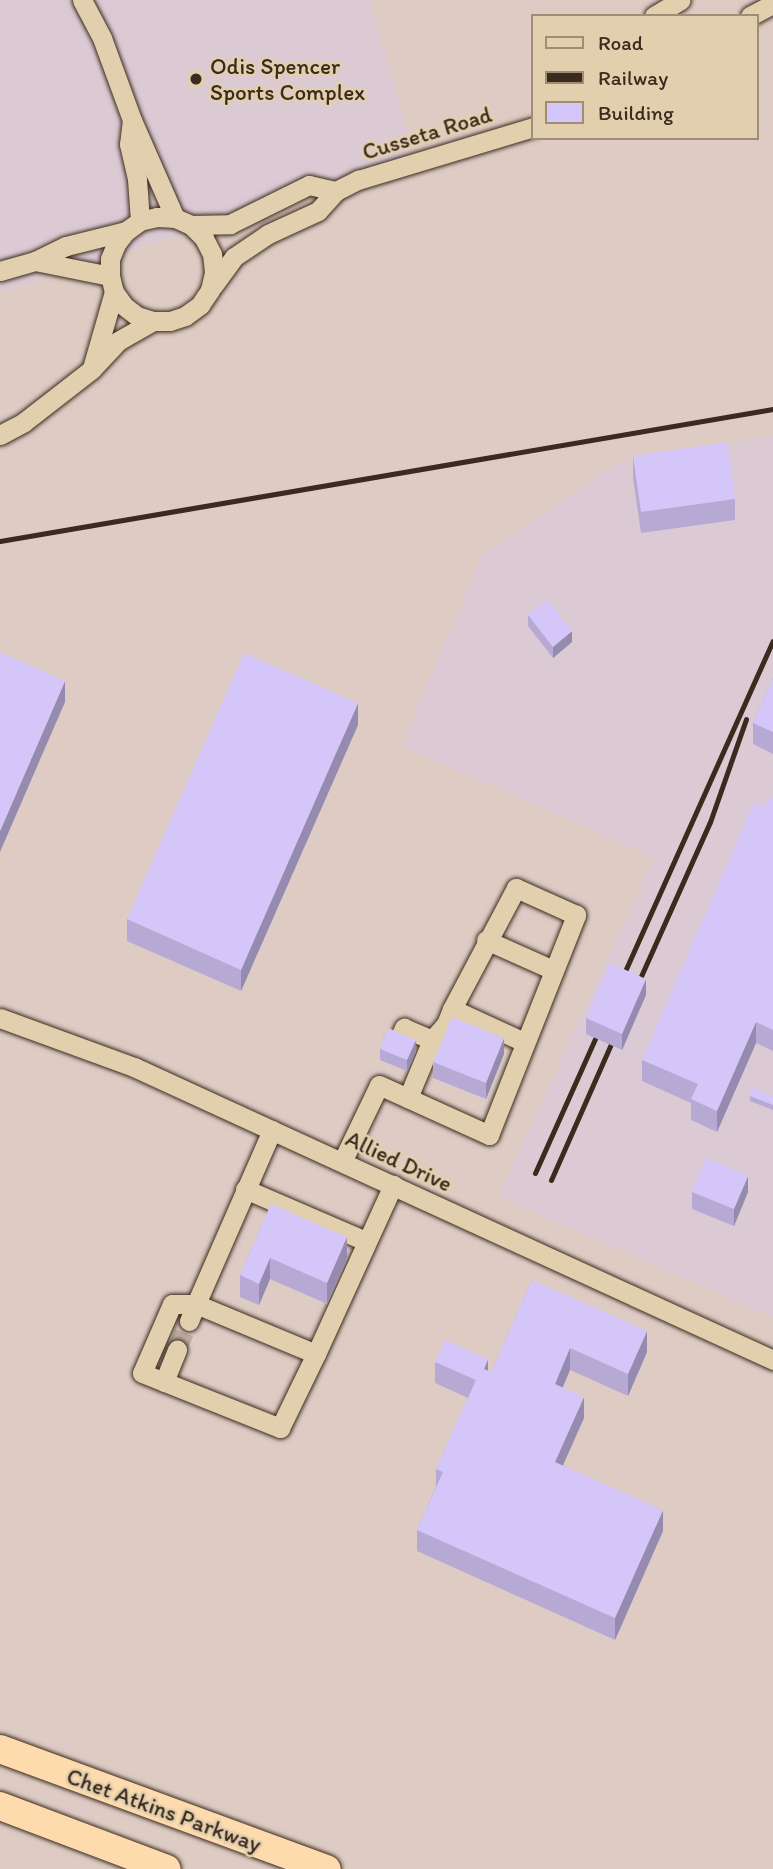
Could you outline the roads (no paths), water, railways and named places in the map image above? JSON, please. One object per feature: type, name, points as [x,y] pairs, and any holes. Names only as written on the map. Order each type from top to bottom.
[{"type":"highway","name":"Chet Atkins Parkway","points":[[0,1749],[327,1869]]},
{"type":"highway","points":[[0,1806],[167,1869]]},
{"type":"street","points":[[82,0],[102,38],[130,113],[183,222],[204,238],[212,254],[214,272],[210,290]]},
{"type":"street","points":[[657,14],[681,0]]},
{"type":"street","points":[[754,14],[773,4]]},
{"type":"street","points":[[92,369],[112,284],[110,260],[116,244],[133,226],[137,179],[128,144],[130,113]]},
{"type":"street","name":"Cusseta Road","points":[[153,321],[170,321],[186,316],[200,305],[234,257],[268,234],[318,211],[336,191],[358,180],[532,127]]},
{"type":"street","name":"Cusseta Road","points":[[0,271],[34,261],[66,246],[157,217],[183,222],[230,224],[309,185],[336,191]]},
{"type":"street","name":"Cusseta Road","points":[[34,261],[112,284]]},
{"type":"street","points":[[112,284],[124,306],[137,316],[153,321]]},
{"type":"street","points":[[0,435],[24,422],[92,369],[118,341],[153,321]]},
{"type":"street","points":[[379,1085],[489,1135],[576,915],[516,888],[486,940],[446,1024],[432,1040],[408,1098]]},
{"type":"street","points":[[486,940],[553,970]]},
{"type":"street","points":[[452,1009],[524,1042]]},
{"type":"street","name":"Allied Drive","points":[[0,1018],[134,1067],[773,1360]]},
{"type":"street","points":[[397,1043],[404,1028],[432,1040]]},
{"type":"street","points":[[342,1162],[388,1064]]},
{"type":"street","points":[[193,1312],[272,1130]]},
{"type":"street","points":[[316,1354],[172,1304],[142,1373],[280,1428],[316,1354],[393,1185]]},
{"type":"street","points":[[245,1189],[366,1241]]},
{"type":"street","points":[[164,1382],[177,1350]]},
{"type":"tunnel","points":[[177,1350],[189,1321]]},
{"type":"railway","points":[[0,541],[773,409]]},
{"type":"railway","points":[[617,989],[773,641]]},
{"type":"railway","points":[[633,994],[710,822],[746,719]]},
{"type":"railway","points":[[535,1173],[603,1021]]},
{"type":"railway","points":[[551,1180],[619,1026]]},
{"type":"place","name":"Odis Spencer Sports Complex","points":[[196,79]]}]
